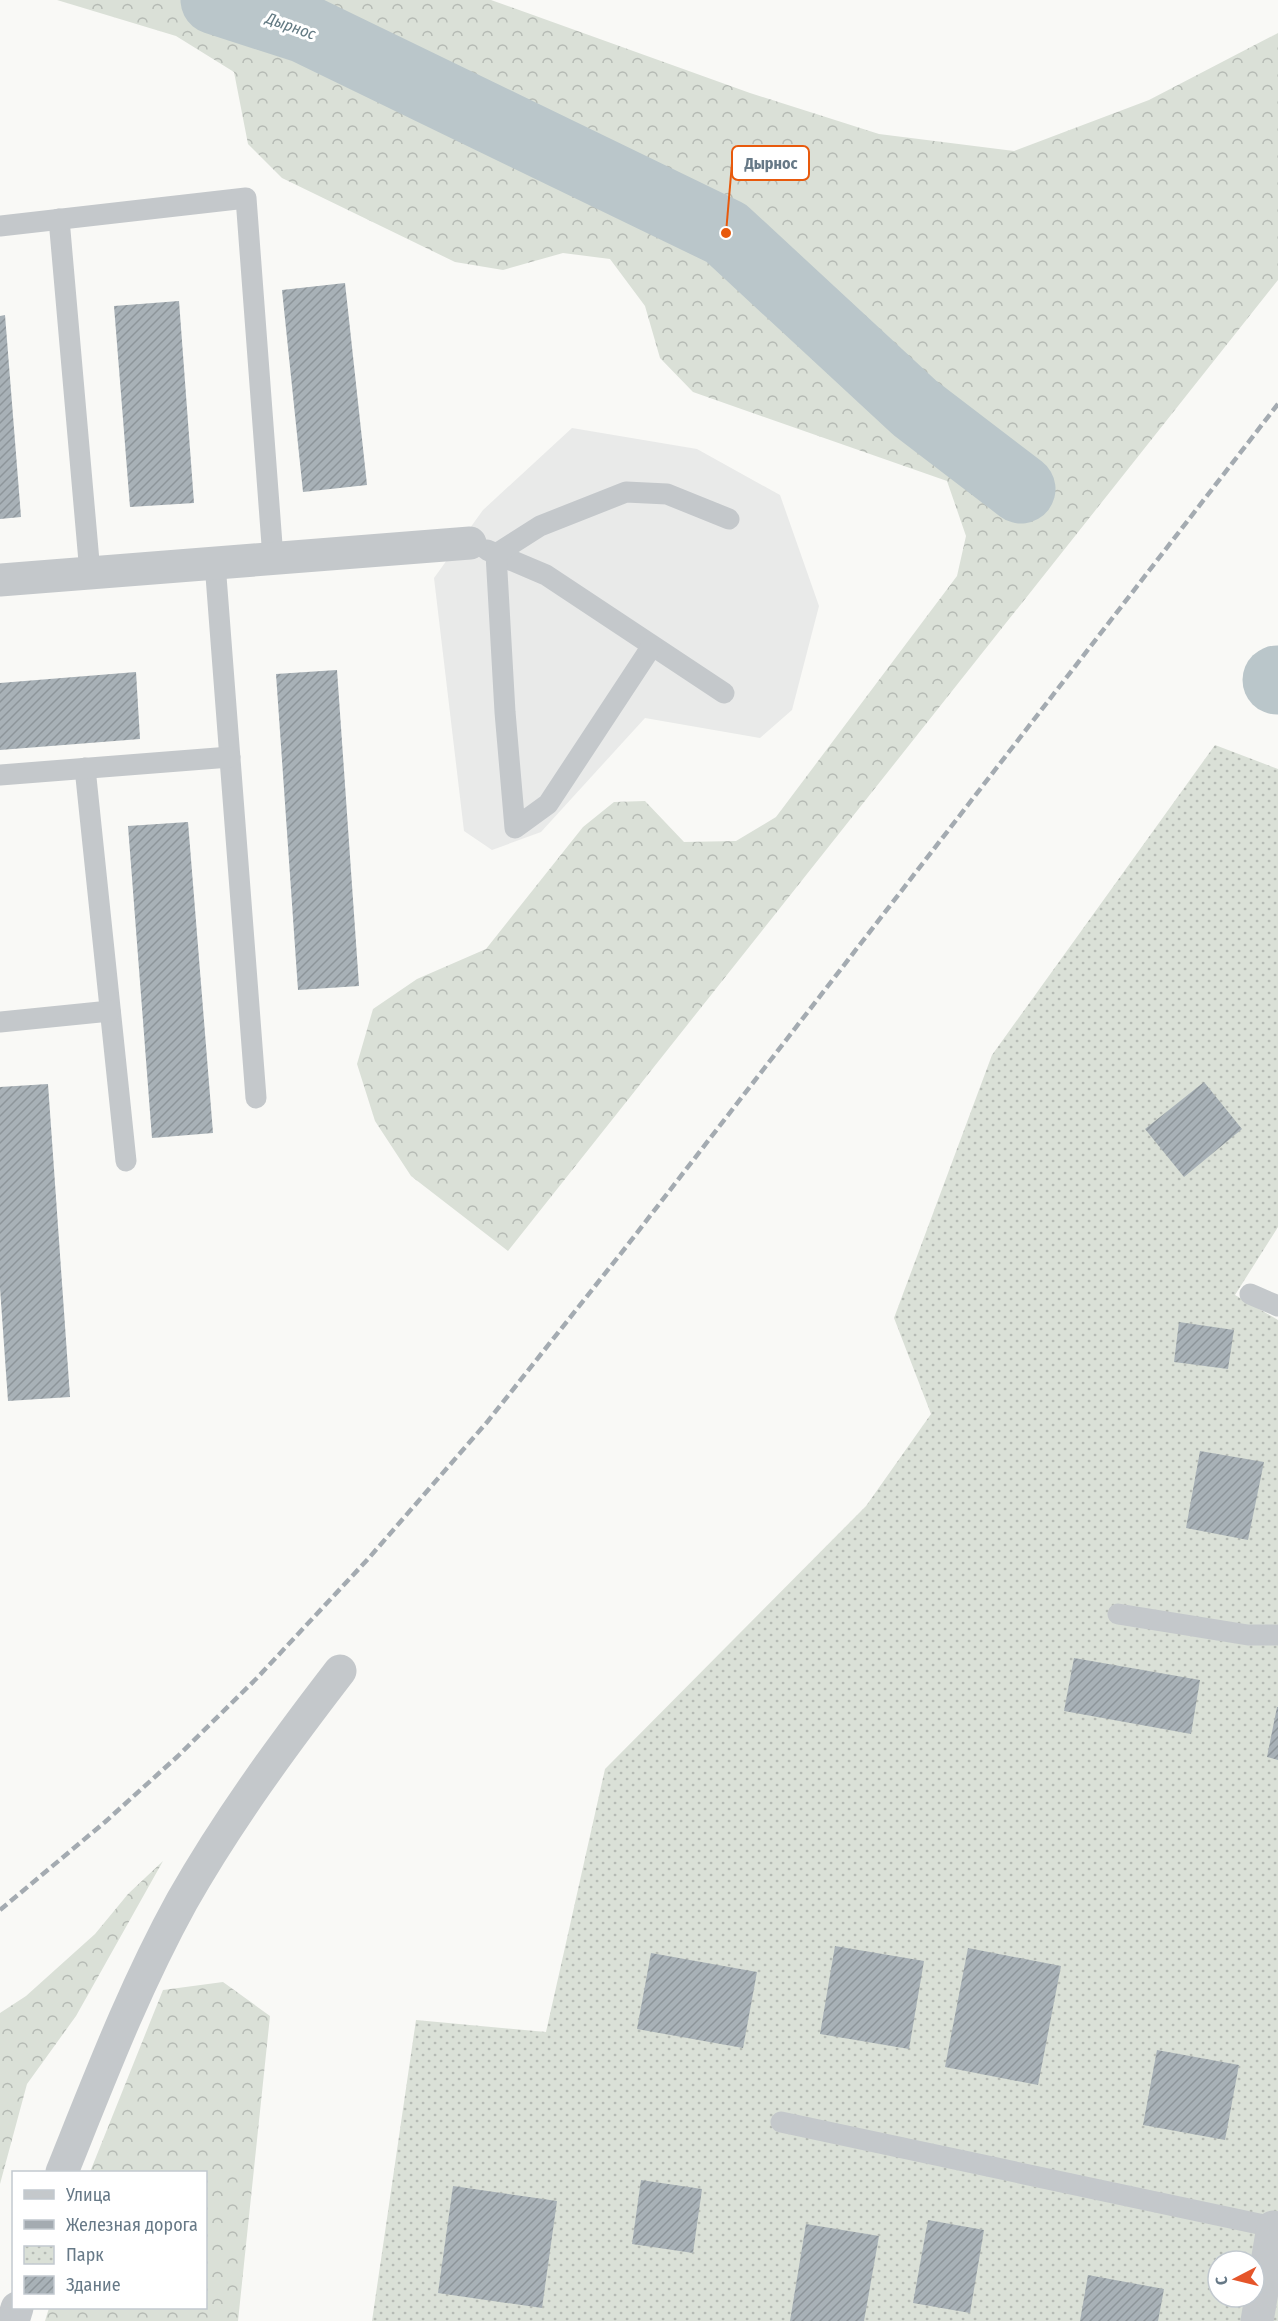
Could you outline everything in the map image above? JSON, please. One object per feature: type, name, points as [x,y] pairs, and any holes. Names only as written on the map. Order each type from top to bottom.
[{"type":"street","points":[[0,580],[273,558],[483,548]]},
{"type":"street","points":[[63,2171],[143,1978],[183,1900],[279,1751],[340,1671]]},
{"type":"street","points":[[1257,2321],[1273,2227]]},
{"type":"lane","points":[[0,226],[246,198],[273,558]]},
{"type":"lane","points":[[59,219],[90,573]]},
{"type":"lane","points":[[483,548],[626,492],[667,494],[729,519]]},
{"type":"lane","points":[[483,548],[506,712],[515,828],[548,804],[652,646]]},
{"type":"lane","points":[[483,548],[546,575],[724,693]]},
{"type":"lane","points":[[215,563],[256,1098]]},
{"type":"lane","points":[[0,775],[230,757]]},
{"type":"lane","points":[[85,768],[126,1161]]},
{"type":"lane","points":[[0,1022],[110,1011]]},
{"type":"lane","points":[[1250,1294],[1278,1305]]},
{"type":"lane","points":[[1118,1614],[1248,1635],[1278,1635]]},
{"type":"lane","points":[[781,2122],[1273,2227]]},
{"type":"shaded area","points":[[572,428],[697,449],[780,495],[819,606],[792,710],[760,738],[645,718],[541,832],[492,850],[464,831],[434,578],[483,510]]},
{"type":"green space","points":[[57,0],[491,0],[750,93],[879,134],[1014,151],[1149,100],[1278,33],[1278,280],[508,1251],[411,1176],[375,1121],[357,1064],[373,1009],[417,979],[486,949],[583,827],[614,802],[645,801],[684,842],[736,841],[776,817],[957,576],[966,536],[947,481],[693,392],[660,358],[645,306],[610,259],[563,253],[503,270],[455,262],[282,178],[248,144],[234,72],[176,36]]},
{"type":"green space","points":[[1215,745],[1278,769],[1278,1227],[1235,1295],[1278,1320],[1278,2321],[372,2321],[416,2020],[546,2032],[605,1769],[866,1506],[931,1414],[894,1318],[992,1055]]},
{"type":"green space","points":[[163,1861],[76,2016],[27,2084],[0,2184],[0,2013],[26,1996],[95,1934],[128,1894]]},
{"type":"green space","points":[[223,1982],[270,2016],[238,2321],[45,2321],[49,2309],[207,2309],[207,2171],[90,2171],[163,1990]]},
{"type":"building","points":[[345,283],[367,485],[303,492],[282,290]]},
{"type":"building","points":[[179,301],[194,503],[130,507],[114,306]]},
{"type":"building","points":[[5,315],[21,517],[0,519],[0,316]]},
{"type":"building","points":[[337,670],[359,986],[298,990],[276,674]]},
{"type":"building","points":[[136,672],[140,739],[0,750],[0,683]]},
{"type":"building","points":[[188,822],[213,1133],[152,1138],[128,826]]},
{"type":"building","points":[[1204,1082],[1242,1129],[1184,1177],[1145,1129]]},
{"type":"building","points":[[48,1084],[70,1397],[8,1401],[0,1288],[0,1087]]},
{"type":"building","points":[[1179,1322],[1234,1330],[1228,1369],[1174,1362]]},
{"type":"building","points":[[1200,1451],[1264,1462],[1248,1540],[1186,1528]]},
{"type":"building","points":[[1074,1658],[1200,1680],[1191,1734],[1064,1711]]},
{"type":"building","points":[[1278,1707],[1278,1760],[1267,1757]]},
{"type":"building","points":[[835,1946],[924,1961],[909,2049],[820,2034]]},
{"type":"building","points":[[968,1948],[1061,1966],[1038,2085],[945,2067]]},
{"type":"building","points":[[651,1953],[757,1972],[743,2048],[637,2029]]},
{"type":"building","points":[[1157,2050],[1239,2065],[1225,2140],[1143,2125]]},
{"type":"building","points":[[641,2180],[702,2189],[693,2253],[632,2244]]},
{"type":"building","points":[[453,2186],[557,2201],[542,2308],[438,2293]]},
{"type":"building","points":[[928,2220],[984,2230],[970,2313],[913,2303]]},
{"type":"building","points":[[806,2224],[879,2236],[864,2321],[790,2321]]},
{"type":"building","points":[[1088,2275],[1164,2289],[1158,2321],[1080,2321]]},
{"type":"waterway","name":"Дырнос","points":[[215,0],[305,29],[726,233],[915,408],[1021,489]]},
{"type":"railway","points":[[0,1910],[105,1822],[178,1756],[257,1678],[368,1559],[488,1421],[626,1247],[1278,404]]},
{"type":"place","name":"Дырнос","points":[[726,233]]}]
